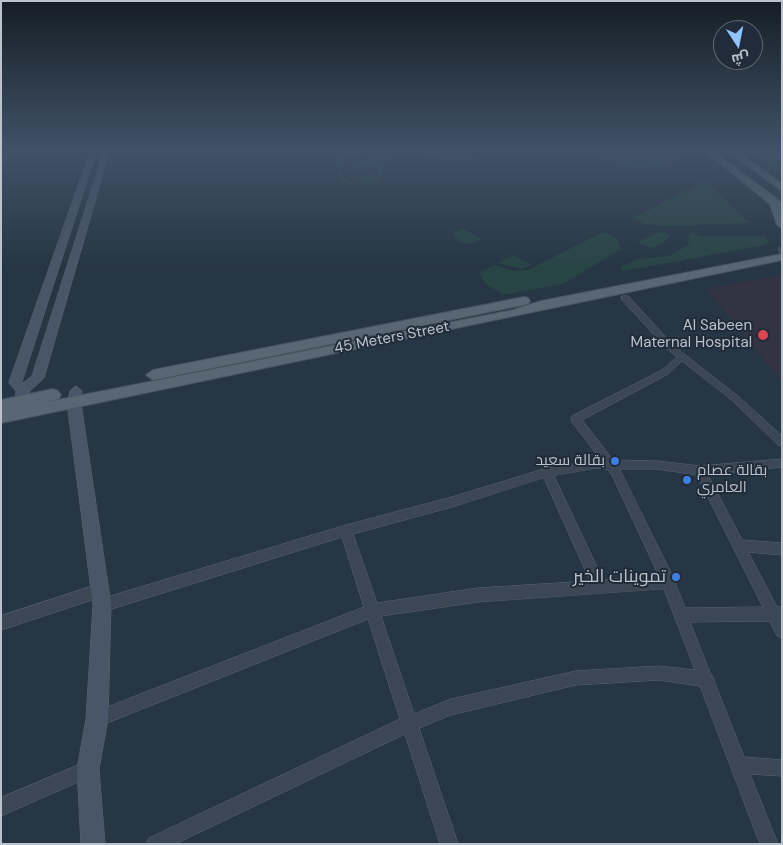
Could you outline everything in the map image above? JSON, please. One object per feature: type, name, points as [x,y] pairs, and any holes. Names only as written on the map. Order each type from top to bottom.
[{"type":"main road","points":[[757,189],[778,206],[782,225]]},
{"type":"main road","name":"45 Meters Street","points":[[3,415],[75,397],[517,308],[541,305],[780,250]]},
{"type":"main road","points":[[517,308],[625,298],[782,265]]},
{"type":"main road","name":"45 Meters Street","points":[[3,415],[22,396],[75,397]]},
{"type":"main road","points":[[1,398],[22,396]]},
{"type":"street","points":[[81,189],[15,383],[22,396],[38,378],[95,189]]},
{"type":"street","points":[[625,298],[682,357],[736,399],[782,442]]},
{"type":"street","points":[[682,357],[665,372],[576,420],[610,464],[668,582],[769,844]]},
{"type":"street","points":[[75,397],[100,598],[97,719],[88,769],[93,844]]},
{"type":"street","points":[[1,623],[100,598],[452,502],[547,473],[596,464],[657,465],[700,471],[782,463]]},
{"type":"street","points":[[700,471],[777,614],[782,631]]},
{"type":"street","points":[[547,473],[600,587]]},
{"type":"street","points":[[346,530],[408,724],[449,844]]},
{"type":"street","points":[[739,546],[782,549]]},
{"type":"street","points":[[97,719],[373,610],[478,596],[668,582]]},
{"type":"street","points":[[682,615],[777,614]]},
{"type":"street","points":[[155,844],[408,724],[451,707],[576,678],[659,673],[707,679]]},
{"type":"street","points":[[740,765],[782,768]]},
{"type":"street","points":[[1,808],[88,769]]},
{"type":"shaded area","name":"Al Sabeen Maternal Hospital","points":[[782,275],[782,381],[706,289]]},
{"type":"green space","points":[[690,189],[714,189],[750,223],[668,226],[645,224],[632,218]]},
{"type":"green space","points":[[464,229],[482,239],[466,244],[463,243],[452,233]]},
{"type":"green space","points":[[603,232],[617,239],[621,249],[563,284],[503,295],[485,283],[479,273],[494,265],[515,271],[528,270]]},
{"type":"green space","points":[[658,232],[668,234],[671,237],[653,248],[639,244],[640,241]]},
{"type":"green space","points":[[690,234],[697,234],[699,236],[764,236],[769,242],[765,245],[624,271],[619,268],[638,259],[669,256],[688,245]]},
{"type":"green space","points":[[513,255],[532,265],[522,269],[498,263]]},
{"type":"place","name":"Al Sabeen Maternal Hospital","points":[[763,335]]},
{"type":"place","name":"بقالة سعيد","points":[[615,461]]},
{"type":"place","name":"بقالة عصام العامري","points":[[687,480]]},
{"type":"place","name":"تموينات الخير","points":[[676,577]]}]
